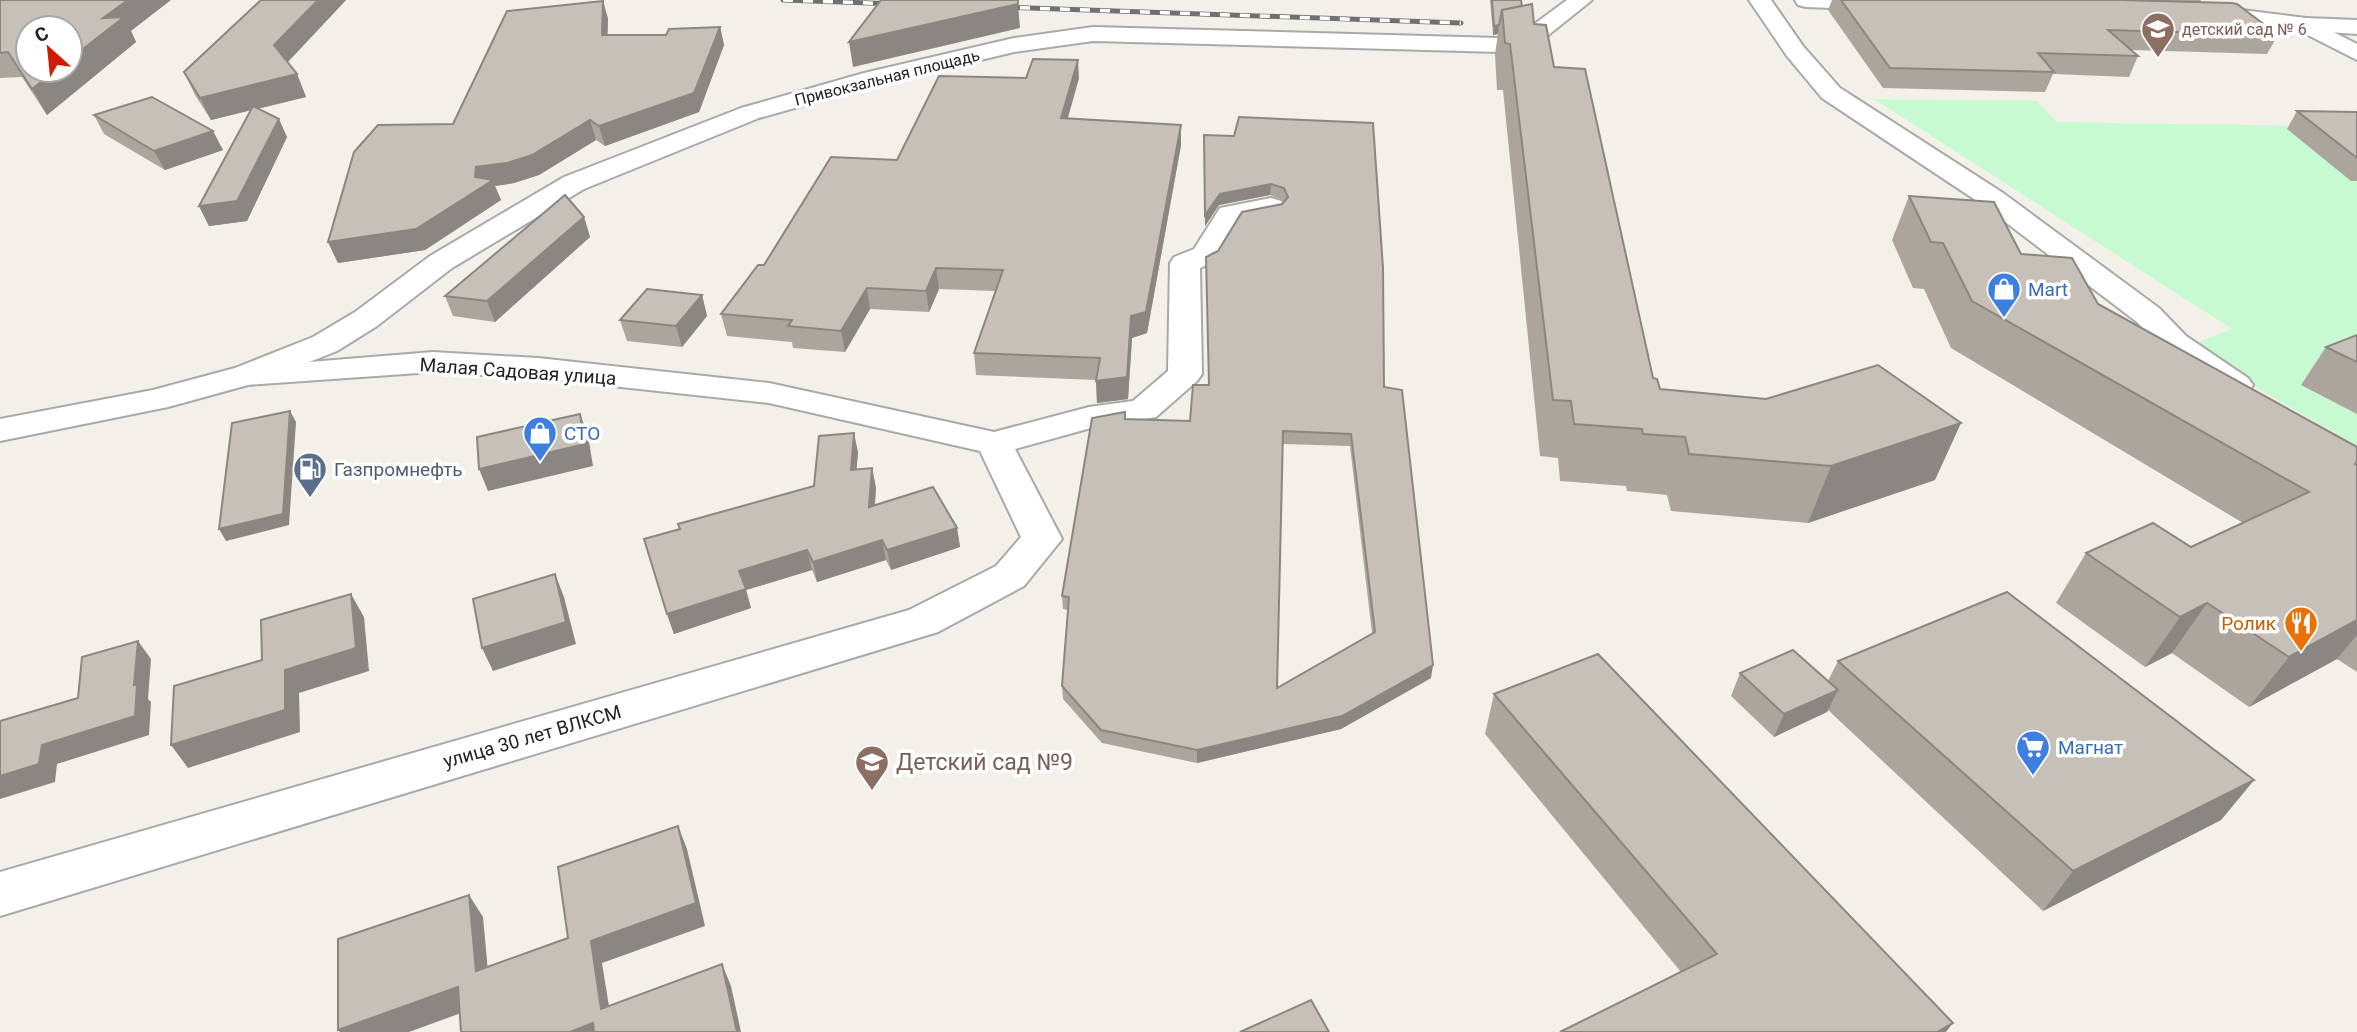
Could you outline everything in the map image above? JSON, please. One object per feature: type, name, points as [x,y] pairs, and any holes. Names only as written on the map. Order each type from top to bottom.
[{"type":"street","name":"Привокзальная площадь","points":[[247,375],[325,344],[366,318],[441,262],[574,183],[750,113],[873,78],[1014,45],[1094,34],[1500,46],[1533,36],[1581,0]]},
{"type":"street","points":[[1760,0],[1795,51],[1831,93],[1993,199],[2148,315],[2174,343],[2256,399]]},
{"type":"street","points":[[1806,0],[1908,3]]},
{"type":"street","points":[[2176,11],[2221,13],[2306,25],[2357,27]]},
{"type":"street","points":[[2306,25],[2357,40]]},
{"type":"street","points":[[2306,25],[2357,53]]},
{"type":"street","name":"Малая Садовая улица","points":[[0,430],[156,400],[247,375],[433,362],[538,368],[769,393],[994,443],[1089,418],[1144,410],[1185,374],[1185,263],[1205,256],[1230,214],[1271,207]]},
{"type":"street","name":"улица 30 лет ВЛКСМ","points":[[0,894],[923,621],[1010,576],[1042,539],[994,443]]},
{"type":"green space","points":[[1874,99],[2037,101],[2057,122],[2357,127],[2357,446],[2186,347],[2232,329]]},
{"type":"building","points":[[0,0],[128,0],[103,18],[124,17],[84,48],[84,14],[14,14],[14,61],[8,52],[0,53]]},
{"type":"building","points":[[261,0],[318,0],[274,45],[297,74],[200,98],[184,72]]},
{"type":"building","points":[[881,0],[1018,0],[1018,4],[849,42]]},
{"type":"building","points":[[1492,0],[1521,0],[1522,6],[1502,10],[1499,25],[1494,26]]},
{"type":"building","points":[[1841,0],[2120,0],[2231,3],[2237,4],[2278,35],[2108,30],[2138,56],[2038,53],[2054,72],[1890,68]]},
{"type":"building","points":[[603,1],[602,35],[666,35],[669,29],[720,27],[694,93],[599,126],[590,120],[532,155],[507,163],[476,167],[475,177],[493,180],[416,229],[328,242],[354,152],[378,125],[453,124],[507,11]]},
{"type":"building","points":[[1532,4],[1534,24],[1546,25],[1554,67],[1585,69],[1653,378],[1657,379],[1660,389],[1766,399],[1878,365],[1961,423],[1831,466],[1689,454],[1685,437],[1643,434],[1642,429],[1574,424],[1571,401],[1553,400],[1510,44],[1505,43],[1502,10]]},
{"type":"building","points":[[1033,59],[1078,60],[1061,118],[1181,125],[1146,312],[1131,316],[1127,377],[1096,381],[1100,358],[974,353],[1003,270],[936,268],[926,291],[867,288],[841,331],[788,326],[792,320],[721,314],[758,265],[764,265],[831,157],[897,160],[939,76],[1026,78]]},
{"type":"building","points":[[152,97],[213,131],[154,151],[94,115]]},
{"type":"building","points":[[253,106],[279,119],[237,201],[199,206]]},
{"type":"building","points":[[2297,111],[2357,112],[2357,158]]},
{"type":"building","points":[[1239,117],[1373,123],[1383,268],[1384,387],[1402,390],[1433,665],[1342,716],[1197,750],[1101,730],[1062,686],[1069,597],[1062,596],[1092,418],[1125,412],[1125,419],[1190,421],[1193,385],[1209,385],[1206,257],[1218,251],[1242,212],[1282,204],[1288,197],[1284,188],[1271,184],[1220,194],[1205,215],[1204,135],[1234,136]],"holes":[[[1283,431],[1351,434],[1375,632],[1277,688]]]},
{"type":"building","points":[[565,195],[584,217],[487,301],[445,296]]},
{"type":"building","points":[[1909,196],[1994,202],[2021,254],[2072,258],[2098,304],[2357,447],[2357,620],[2289,657],[2207,603],[2180,617],[2086,553],[2153,523],[2191,547],[2309,492],[1972,301],[1943,243],[1931,242]]},
{"type":"building","points":[[647,289],[702,295],[676,326],[620,320]]},
{"type":"building","points":[[2357,335],[2357,362],[2326,347]]},
{"type":"building","points":[[290,411],[283,514],[219,529],[232,423]]},
{"type":"building","points":[[580,414],[585,444],[479,469],[477,437]]},
{"type":"building","points":[[854,433],[851,470],[872,468],[869,507],[933,487],[957,528],[887,550],[882,540],[813,562],[807,550],[739,571],[746,589],[667,614],[644,539],[680,529],[678,524],[814,486],[819,436]]},
{"type":"building","points":[[555,574],[566,622],[482,648],[473,599]]},
{"type":"building","name":"Магнат","points":[[2007,592],[2254,780],[2073,871],[1838,661]]},
{"type":"building","points":[[351,594],[356,648],[285,670],[285,710],[171,745],[174,686],[262,660],[261,620]]},
{"type":"building","points":[[138,641],[134,685],[137,684],[135,716],[42,745],[39,764],[0,776],[0,721],[78,698],[82,657]]},
{"type":"building","points":[[1793,650],[1838,690],[1784,714],[1740,673]]},
{"type":"building","points":[[1598,654],[1953,1023],[1937,1032],[1560,1032],[1717,954],[1494,694]]},
{"type":"building","points":[[678,826],[696,903],[591,941],[601,1009],[722,964],[737,1032],[594,1032],[593,1023],[570,1032],[461,1032],[458,987],[338,1030],[338,939],[469,895],[476,971],[568,938],[558,867]]},
{"type":"building","points":[[1311,1000],[1329,1032],[1240,1032]]},
{"type":"railway","points":[[783,0],[898,4]]},
{"type":"railway","points":[[1000,7],[1461,23]]},
{"type":"place","name":"детский сад № 6","points":[[2158,59]]},
{"type":"place","name":"Mart","points":[[2004,319]]},
{"type":"place","name":"СТО","points":[[540,463]]},
{"type":"place","name":"Газпромнефть","points":[[310,499]]},
{"type":"place","name":"Ролик","points":[[2301,653]]},
{"type":"place","name":"Магнат","points":[[2033,777]]},
{"type":"place","name":"Детский сад №9","points":[[872,792]]}]
